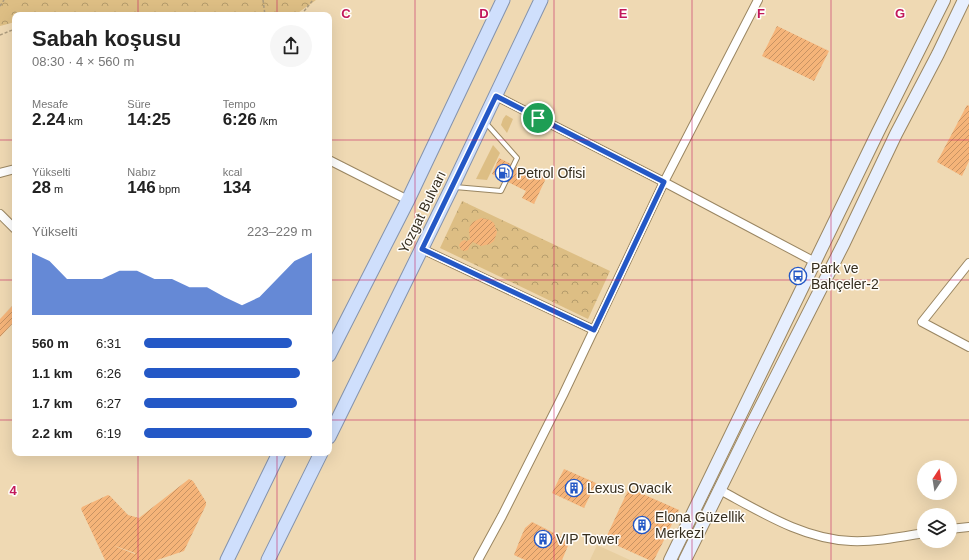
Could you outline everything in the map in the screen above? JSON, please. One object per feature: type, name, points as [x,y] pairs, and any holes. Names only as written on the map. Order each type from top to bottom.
[{"type":"main road","name":"Yozgat Bulvarı","points":[[332,349],[408,200],[503,0]]},
{"type":"main road","name":"Yozgat Bulvarı","points":[[332,431],[422,249],[541,0]]},
{"type":"main road","points":[[670,560],[944,0]]},
{"type":"main road","points":[[685,560],[964,0]]},
{"type":"main road","points":[[227,560],[278,456]]},
{"type":"main road","points":[[268,560],[320,456]]},
{"type":"street","points":[[478,560],[549,424],[664,182],[758,0]]},
{"type":"street","points":[[496,96],[664,182],[815,262]]},
{"type":"street","points":[[332,162],[408,200]]},
{"type":"street","points":[[0,173],[12,170]]},
{"type":"street","points":[[0,214],[12,226]]},
{"type":"street","points":[[422,249],[594,330]]},
{"type":"street","points":[[969,263],[922,322],[969,347]]},
{"type":"street","points":[[720,490],[785,524],[818,537],[852,541],[917,534]]},
{"type":"street","points":[[957,529],[969,527]]},
{"type":"lane","points":[[452,187],[501,191],[517,158],[484,121]]},
{"type":"path","points":[[0,6],[4,0]]},
{"type":"path","points":[[262,0],[264,12]]},
{"type":"path","points":[[303,12],[313,0]]},
{"type":"path","points":[[0,35],[12,30]]},
{"type":"shaded area","points":[[597,545],[630,560],[590,560]]},
{"type":"green space","points":[[0,0],[316,0],[299,12],[12,12],[12,23],[0,26]]},
{"type":"green space","points":[[506,115],[513,119],[507,133],[501,125]]},
{"type":"green space","points":[[493,145],[500,153],[487,180],[476,179]]},
{"type":"green space","points":[[462,201],[610,271],[588,319],[440,248]]},
{"type":"building","points":[[777,26],[829,51],[814,81],[762,56]]},
{"type":"building","points":[[967,105],[969,106],[969,161],[962,176],[937,162]]},
{"type":"building","points":[[499,158],[533,175],[535,171],[547,176],[534,204],[522,198],[526,191],[492,174]]},
{"type":"building","points":[[481,218],[490,220],[494,223],[497,232],[494,241],[490,244],[481,246],[473,242],[468,250],[461,250],[459,245],[461,242],[470,239],[470,226],[473,222]]},
{"type":"building","points":[[12,306],[12,324],[0,337],[0,319]]},
{"type":"building","name":"Lexus Ovacık","points":[[564,469],[596,483],[584,508],[552,493]]},
{"type":"building","points":[[189,479],[193,481],[206,502],[206,505],[184,551],[157,560],[105,560],[81,509],[82,507],[108,495],[128,515],[139,518]],"holes":[[[114,546],[135,553],[135,554]]]},
{"type":"building","name":"Elona Güzellik Merkezi","points":[[629,488],[679,510],[654,560],[649,560],[605,540]]},
{"type":"building","name":"VIP Tower","points":[[532,522],[570,541],[562,560],[525,560],[514,555],[525,528]]},
{"type":"place","name":"Petrol Ofisi","points":[[504,173]]},
{"type":"place","name":"Park ve Bahçeler-2","points":[[798,276]]},
{"type":"place","name":"Lexus Ovacık","points":[[574,488]]},
{"type":"place","name":"Elona Güzellik Merkezi","points":[[642,525]]},
{"type":"place","name":"VIP Tower","points":[[543,539]]},
{"type":"route","points":[[496,96],[538,118],[664,182],[594,330],[422,249],[496,96]]}]
